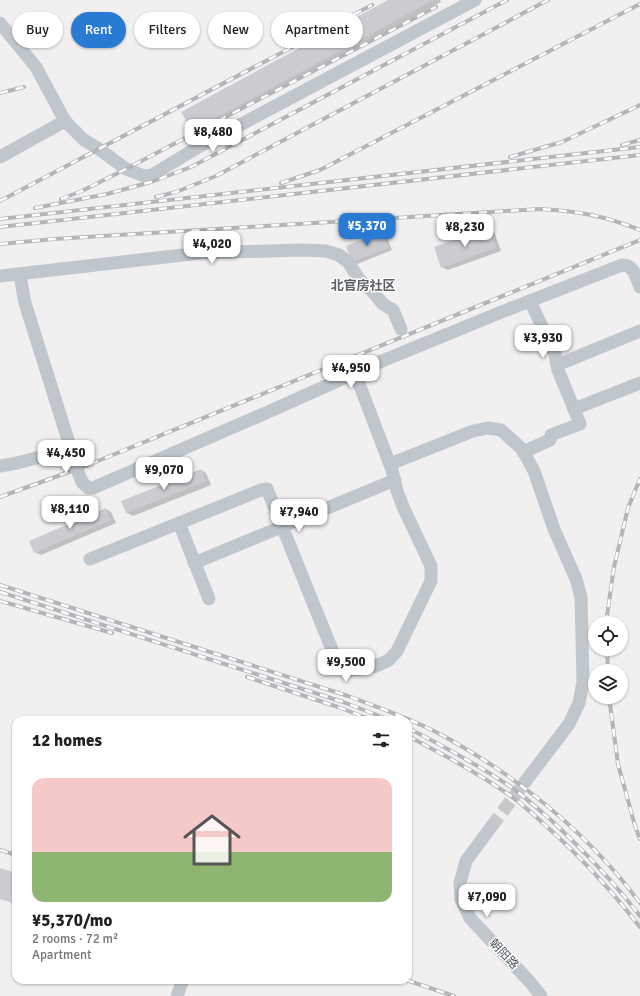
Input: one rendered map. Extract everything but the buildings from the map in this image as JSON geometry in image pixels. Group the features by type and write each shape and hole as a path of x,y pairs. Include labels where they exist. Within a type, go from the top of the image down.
{"street":[{"path":"0,23 36,67 65,121 84,140 126,169 144,176 152,175 207,142 475,0"},
{"path":"0,157 65,121"},
{"path":"0,276 200,253 294,250 326,251 339,255 348,262 359,279 383,304 393,310 401,329"},
{"path":"20,274 25,304 72,453 82,482 88,488 93,488 355,373 470,325 622,266 627,265 632,268 640,287"},
{"path":"523,452 550,440 551,435 580,424 558,370 555,354 530,301"},
{"path":"557,365 640,331"},
{"path":"90,559 261,490 267,489 339,666 345,670 359,669 376,666 390,660 397,651 431,582 431,566 404,509 397,491 390,464 355,373"},
{"path":"574,409 640,383"},
{"path":"390,464 473,431 488,428 500,430 523,452 534,471 554,529 576,579 581,597 583,682 579,703 569,724 525,782"},
{"path":"0,466 72,453"},
{"path":"194,563 395,480"},
{"path":"179,523 209,599"},
{"name":"朝阳路","path":"492,828 466,861 460,882 461,899 470,918 530,982 541,996"},
{"path":"177,996 182,984"}],"tunnel":[{"path":"491,827 525,782"}],"railway":[{"path":"35,208 107,194 151,182 191,167 507,0"},
{"path":"156,197 176,192 216,176 548,0"},
{"path":"281,183 320,170 640,4"},
{"path":"0,201 372,5"},
{"path":"61,199 82,191 126,169 436,7"},
{"path":"0,93 24,87"},
{"path":"510,157 562,142 640,105"},
{"path":"622,145 640,140"},
{"path":"0,219 640,147"},
{"path":"0,227 640,155"},
{"path":"0,244 54,239 540,209 591,215 615,221 640,230"},
{"path":"0,497 88,465 640,240"},
{"path":"607,616 614,567 628,508 640,479"},
{"path":"0,585 348,696 401,716"},
{"path":"0,592 343,702 380,716"},
{"path":"0,601 112,633"},
{"path":"607,656 608,664"},
{"path":"247,677 362,716"},
{"path":"610,704 618,764 640,839"},
{"path":"412,721 456,743 508,776 532,794 579,834 601,856 640,903"},
{"path":"412,730 473,763 521,795 551,820 586,854 619,890 640,916"},
{"path":"412,738 484,778 522,805 583,861 640,927"},
{"path":"0,850 12,854"},
{"path":"412,982 454,996"}],"district":[{"name":"北官房社区","path":"363,285"}]}
